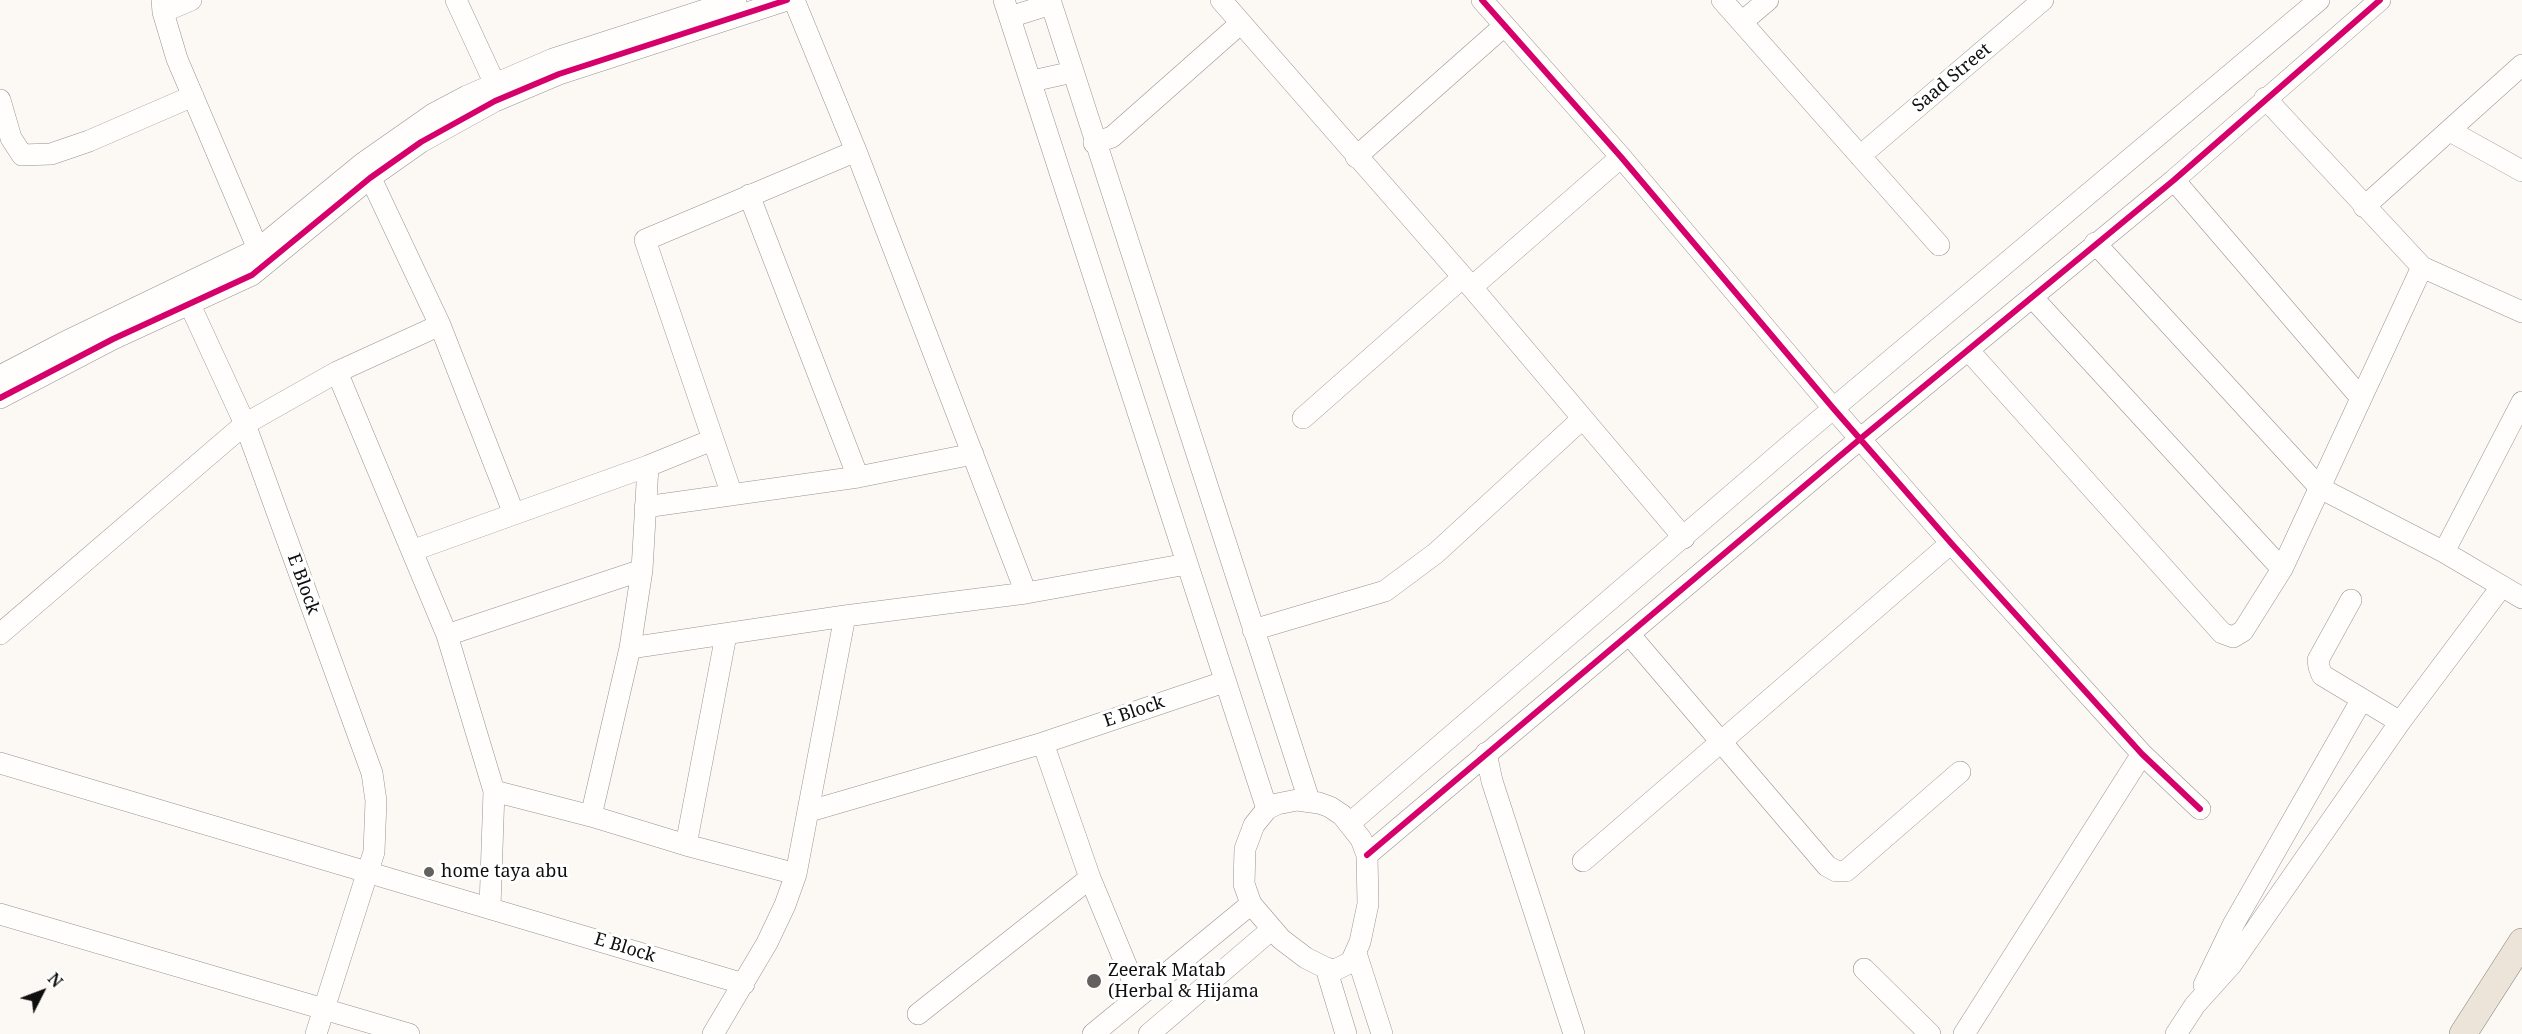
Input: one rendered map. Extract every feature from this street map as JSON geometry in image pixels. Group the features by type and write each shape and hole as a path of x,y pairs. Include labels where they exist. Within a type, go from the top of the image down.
{"main road":[{"path":"2463,1034 2522,942"}],"street":[{"path":"191,0 162,6 177,59 263,256"},
{"path":"456,0 498,91"},
{"path":"498,91 553,59 736,0"},
{"path":"0,398 113,339 252,275 263,256 433,114 498,91 559,74 787,0"},
{"path":"794,0 856,151 1026,593"},
{"path":"1221,0 1467,282 1684,538"},
{"path":"1482,0 1621,157 1833,408 1951,543 2142,754 2200,809"},
{"path":"1722,0 1939,244"},
{"path":"1742,22 1768,0"},
{"name":"Saad Street","path":"1860,156 2043,0"},
{"path":"1350,823 1833,408 2319,0"},
{"path":"1367,855 1860,439 2174,180 2265,98 2380,0"},
{"path":"1267,809 1007,8 1050,2 1308,800"},
{"path":"1094,143 1112,137 1241,23"},
{"path":"1356,157 1504,26"},
{"path":"2364,207 2522,65"},
{"path":"1032,81 1073,72"},
{"path":"0,100 11,138 22,155 51,154 89,141 193,96"},
{"path":"2265,98 2422,267 2522,312"},
{"path":"2450,131 2522,171"},
{"path":"732,495 645,240 856,151"},
{"path":"1303,418 1621,157"},
{"path":"367,171 440,325 514,514"},
{"path":"2174,180 2361,398"},
{"path":"749,195 858,477"},
{"path":"2095,243 2320,488 2444,552 2522,598"},
{"path":"0,376 63,343 233,263 263,256"},
{"path":"1969,351 2222,633 2233,638 2243,631 2282,569 2422,267"},
{"path":"2032,297 2282,569"},
{"name":"E Block","path":"190,305 245,424 372,773 376,801 374,852 316,1034"},
{"path":"0,634 245,424 337,372 440,325"},
{"path":"337,372 414,550 447,635 494,791 490,907"},
{"path":"2444,552 2517,425 2522,402"},
{"path":"1253,630 1385,591 1436,553 1582,419"},
{"path":"414,550 648,466 712,440"},
{"path":"645,507 858,477 973,454"},
{"path":"591,816 630,648 642,570 648,466"},
{"path":"1583,861 1951,543"},
{"path":"630,648 845,616 1026,593 1187,564"},
{"path":"447,635 642,570"},
{"path":"2194,1005 2231,965 2400,722 2502,586"},
{"path":"2351,600 2318,660 2322,675 2400,722"},
{"path":"713,1034 744,984 776,924 796,874 810,811 845,616"},
{"path":"1629,634 1827,866 1836,871 1846,871 1960,772"},
{"path":"686,845 726,635"},
{"name":"E Block","path":"810,811 1043,743 1224,682"},
{"path":"2176,1034 2194,1005 2233,925 2362,699"},
{"path":"1043,743 1090,878 1139,996"},
{"path":"1486,753 1492,781 1574,1034"},
{"path":"1964,1034 2142,754"},
{"path":"0,763 368,871"},
{"path":"494,791 796,874"},
{"path":"1308,800 1330,807 1350,823 1361,839 1367,855 1368,904 1356,953 1351,962 1335,970 1326,968 1293,949 1271,930 1251,904 1244,884 1245,849 1254,825 1267,809 1286,802 1308,800"},
{"name":"E Block","path":"368,871 744,984"},
{"path":"918,1014 1090,878"},
{"path":"1092,1034 1251,904"},
{"path":"0,914 409,1034"},
{"path":"1149,1034 1271,930"},
{"path":"1356,953 1382,1034"},
{"path":"1326,968 1346,1034"},
{"path":"1864,969 1930,1034"}],"cycle path":[{"path":"0,398 113,339 252,275 370,178 421,142 495,101 559,74 787,0"},
{"path":"1482,0 1621,157 1833,408 1951,543 2142,754 2200,809"},
{"path":"1367,855 1860,439 2174,180 2380,0"}],"place":[{"name":"home taya abu","path":"429,872"},
{"name":"Zeerak Matab (Herbal & Hijama","path":"1094,981"}]}
